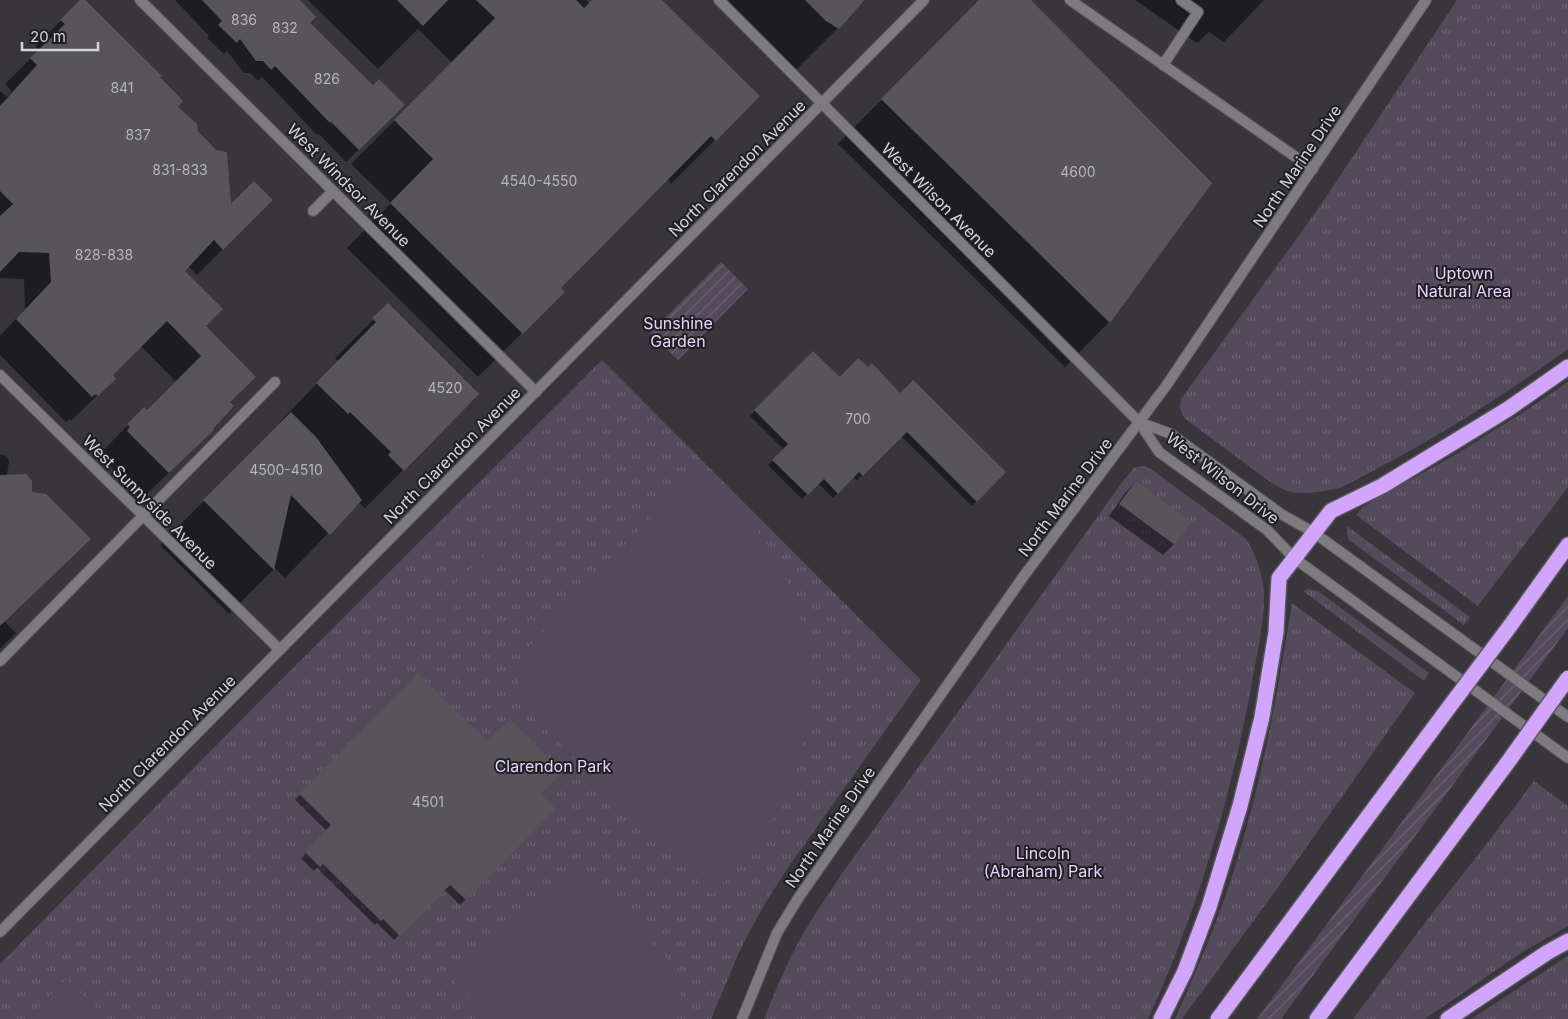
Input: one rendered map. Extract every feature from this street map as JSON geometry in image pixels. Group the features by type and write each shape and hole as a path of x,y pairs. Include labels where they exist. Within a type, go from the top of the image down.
{"highway":[{"path":"1161,1019 1185,971 1209,907 1240,806 1262,717 1276,632 1279,578 1331,511 1382,486 1508,410 1568,367"},
{"path":"1218,1019 1568,546"},
{"path":"1317,1019 1568,678"},
{"path":"1448,1019 1548,952 1568,941"}],"street":[{"name":"West Windsor Avenue","path":"140,0 536,392"},
{"name":"West Wilson Avenue","path":"719,0 1139,422"},
{"name":"North Clarendon Avenue","path":"0,932 924,0"},
{"path":"1070,0 1313,169"},
{"path":"1163,65 1198,12 1180,0"},
{"name":"North Marine Drive","path":"742,1019 777,933 799,897 1023,577 1166,386 1426,0"},
{"path":"313,211 333,191"},
{"name":"West Sunnyside Avenue","path":"0,375 280,650"},
{"path":"1,658 275,382"},
{"name":"West Wilson Drive","path":"1139,422 1172,434 1281,514 1313,532 1568,717"},
{"name":"West Wilson Drive","path":"1139,422 1158,452 1267,530 1294,558 1568,758"}],"green space":[{"name":"Uptown Natural Area","path":"1457,0 1568,0 1568,349 1541,369 1457,423 1399,457 1340,488 1307,493 1287,491 1273,484 1184,418 1180,408 1181,399 1320,206"},
{"name":"Sunshine Garden","path":"721,262 748,289 678,360 650,333"},
{"name":"Clarendon Park","path":"602,360 921,680 787,869 764,905 741,948 711,1019 0,1019 0,964"},
{"path":"1568,382 1568,487 1478,606 1356,515 1375,499 1450,458"},
{"path":"700,465 737,505 772,552 784,575 802,623 810,674 810,699 805,739 784,798 758,840 713,895 527,711 532,705 518,691 520,669 529,659 523,653"},
{"name":"Lincoln (Abraham) Park","path":"1141,466 1151,469 1246,539 1259,566 1264,596 1262,629 1247,707 1224,807 1210,857 1190,916 1148,1019 764,1019 796,947 841,875 1123,481 1134,468"},
{"path":"1347,526 1470,617 1464,625 1349,540"},
{"path":"490,550 500,560 441,620 431,608"},
{"path":"1308,589 1318,591 1429,673 1424,681 1303,591"},
{"path":"1568,596 1568,628 1281,1019 1257,1019"},
{"path":"1292,603 1415,693 1279,886 1182,1019 1175,1019 1201,960 1231,880 1255,797 1269,733"},
{"path":"1534,781 1568,806 1568,926 1521,953 1425,1019 1353,1019 1430,916"},
{"path":"573,863 678,970 683,1010 677,1019 492,1019 454,981"},
{"path":"1568,956 1568,1019 1471,1019"},
{"path":"66,979 108,1019 28,1019"}],"building":[{"path":"80,0 85,0 162,76 160,77 183,101 178,107 197,124 198,131 216,150 227,152 231,204 254,181 273,200 223,250 214,240 185,271 223,309 206,326 256,377 230,402 234,406 214,430 169,473 127,431 130,427 127,424 144,407 147,410 201,356 167,321 113,375 116,379 98,396 96,394 92,397 16,319 51,282 49,253 19,252 0,272 0,216 13,204 0,191 0,106 37,65 30,58 65,24 60,20"},
{"path":"202,0 300,0 316,17 310,23 373,85 379,79 405,105 359,150 275,66 271,70 263,61 256,61 240,39 237,43 218,25 222,21"},
{"path":"397,0 448,0 423,26"},
{"path":"476,0 576,0 584,8 592,0 662,0 760,96 716,141 711,136 561,288 565,292 523,334 390,203 433,159 394,120 495,18"},
{"path":"805,0 865,0 839,29 826,21"},
{"path":"979,0 1031,0 1212,183 1110,323 881,99"},
{"path":"388,303 479,394 404,471 388,455 391,452 350,412 348,414 316,383 376,322 372,318"},
{"path":"813,351 840,377 858,358 868,367 872,363 900,393 913,380 1006,472 977,502 907,432 863,476 859,472 838,494 824,479 808,495 772,460 788,444 754,410"},
{"path":"291,412 316,437 362,500 330,535 291,495 274,570 203,500"},
{"path":"26,474 32,481 32,492 46,494 91,539 0,626 0,475"},
{"path":"1136,481 1192,522 1175,545 1119,504"},
{"path":"418,674 487,741 510,719 563,772 541,794 556,809 466,900 450,885 400,936 383,919 381,921 323,864 320,867 305,852 331,825 299,794"}]}
